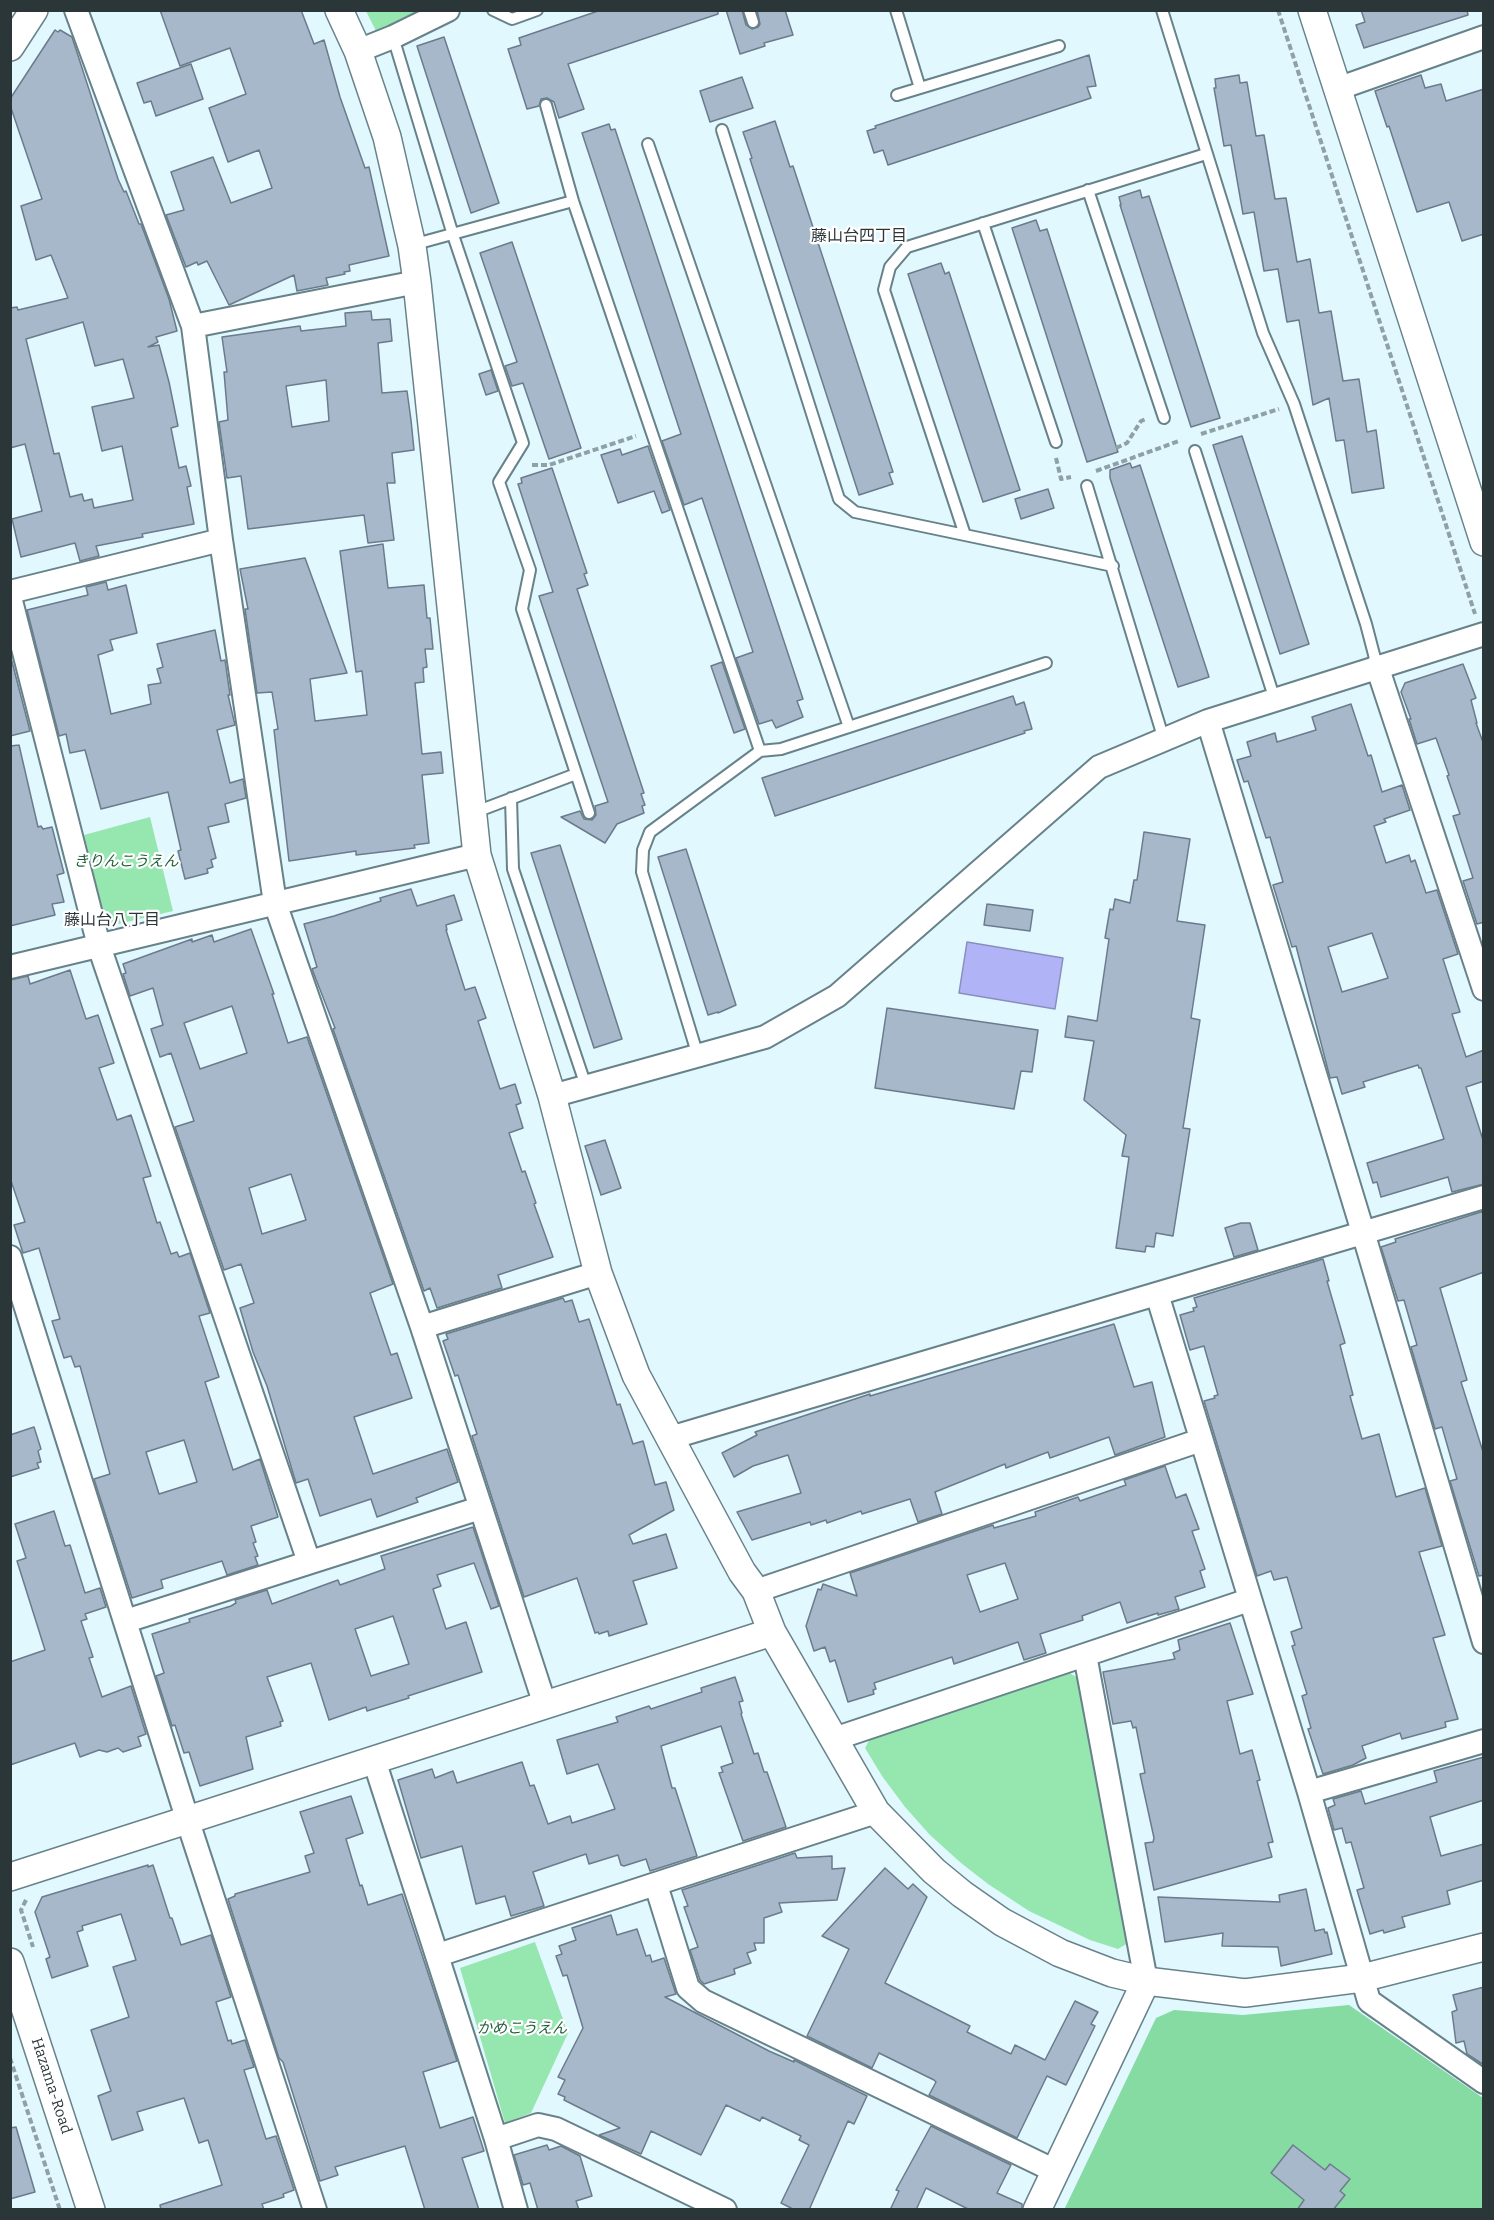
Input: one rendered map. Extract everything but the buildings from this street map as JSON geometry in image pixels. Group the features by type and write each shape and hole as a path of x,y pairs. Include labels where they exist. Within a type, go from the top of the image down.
{"street":[{"path":"10,47 34,10"},
{"path":"76,10 193,326 221,540 275,903 422,1327 545,1705"},
{"path":"339,10 358,51 387,137 412,246 477,855 552,1096 598,1273 636,1375 742,1572 756,1591 772,1632 876,1812 934,1871 1002,1922 1060,1953 1112,1973 1146,1981 1245,1993 1362,1978 1484,1947"},
{"path":"358,51 448,10"},
{"path":"1312,10 1484,542"},
{"path":"1337,89 1484,37"},
{"path":"193,326 417,282"},
{"path":"10,592 221,540"},
{"path":"10,597 99,946 309,1562"},
{"path":"552,1096 765,1037 837,996 1099,767 1208,721 1483,634"},
{"path":"1377,666 1484,988"},
{"path":"1208,721 1484,1642"},
{"path":"10,967 477,855"},
{"path":"670,1438 1484,1197"},
{"path":"10,1257 188,1820 315,2210"},
{"path":"422,1327 598,1273"},
{"path":"1157,1294 1249,1600 1310,1792 1369,2001 1484,2082"},
{"path":"756,1591 1201,1440"},
{"path":"126,1621 480,1508"},
{"path":"834,1739 1249,1600"},
{"path":"21,1884 188,1820 772,1632"},
{"path":"1037,2210 1146,1981 1085,1655"},
{"path":"1310,1792 1484,1741"},
{"path":"374,1760 438,1955 516,2210"},
{"path":"438,1955 876,1812"},
{"path":"656,1885 688,1988 703,2001 1055,2171"},
{"name":"Hazama-Road","path":"23,1958 91,2210"},
{"path":"496,2139 538,2125 556,2129 725,2210"}],"lane":[{"path":"493,10 512,19 537,10"},
{"path":"749,10 753,22"},
{"path":"896,10 920,88"},
{"path":"1162,10 1263,333 1294,404 1366,624 1377,666"},
{"path":"393,37 453,235 523,443 499,482 530,570 522,609 589,813"},
{"path":"897,95 1059,46"},
{"path":"546,105 573,201 759,751"},
{"path":"722,130 839,499 855,512 1113,566"},
{"path":"648,144 849,727"},
{"path":"965,535 884,290 890,267 907,247 1206,154"},
{"path":"1088,190 1163,416"},
{"path":"412,246 573,201"},
{"path":"983,224 1056,442"},
{"path":"1195,451 1275,700"},
{"path":"1087,486 1164,740"},
{"path":"698,1056 642,872 643,850 650,832 759,751 781,748 1046,663"},
{"path":"473,813 576,774"},
{"path":"511,798 513,869 586,1086"}],"path":[{"path":"1278,10 1483,634"},
{"path":"1194,436 1294,404"},
{"path":"1116,448 1127,443 1141,421 1163,416"},
{"path":"510,465 549,465 651,431"},
{"path":"1087,474 1186,439"},
{"path":"1056,442 1054,453 1061,479 1078,476"},
{"path":"21,1884 23,1958"},
{"path":"10,2058 60,2210"}],"green space":[{"path":"366,11 419,11 376,31"},
{"name":"きりんこうえん","path":"150,817 173,911 114,925 105,920 84,835"},
{"path":"1068,1672 1078,1678 1128,1943 1118,1949 1090,1940 1029,1911 961,1863 930,1835 905,1807 865,1748 871,1737"},
{"name":"かめこうえん","path":"535,1942 568,2033 531,2113 505,2123 460,1968"},
{"path":"1349,2005 1483,2098 1483,2209 1064,2210 1156,2018 1174,2010 1243,2015"}],"water":[{"path":"967,942 1063,958 1055,1009 959,993"}],"district":[{"name":"藤山台四丁目","path":"859,237"},
{"name":"藤山台八丁目","path":"112,921"}]}
